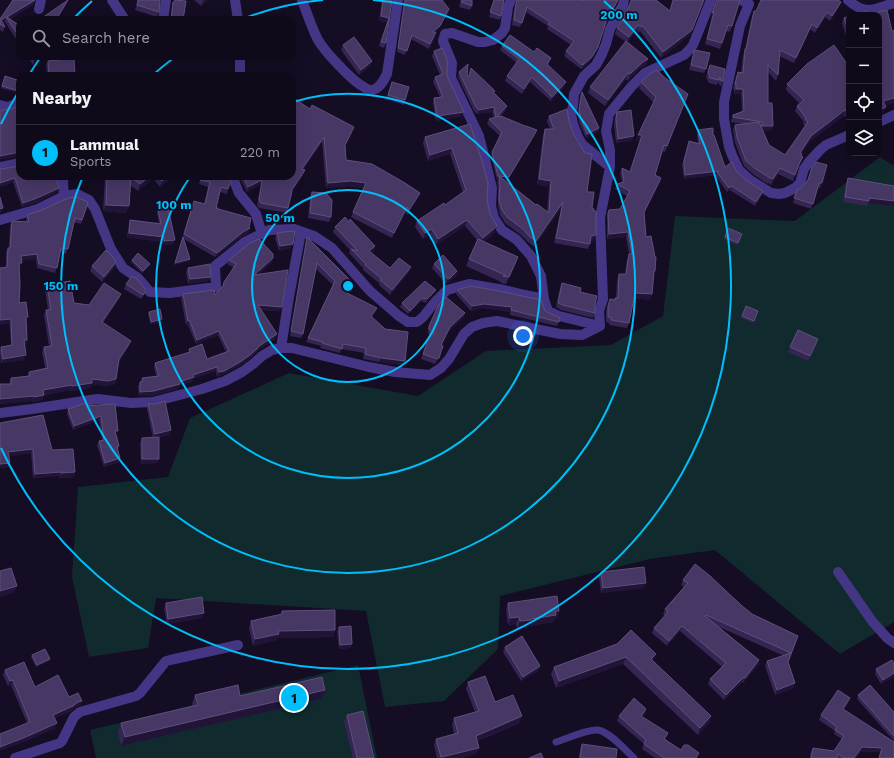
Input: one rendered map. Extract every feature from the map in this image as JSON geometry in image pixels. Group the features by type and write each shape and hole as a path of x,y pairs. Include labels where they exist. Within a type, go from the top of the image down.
{"street":[{"path":"112,0 122,16"},
{"path":"164,16 166,0"},
{"path":"236,0 238,16"},
{"path":"302,0 314,32 322,46 356,82 371,90 378,88 387,74 398,0"},
{"path":"511,0 508,7 505,28 502,33 492,40 478,42 452,33 445,34 442,41 452,63 450,78 479,136 492,188 491,206 494,218 502,230 517,240 531,256 541,276 544,299 548,311 559,316 600,326"},
{"path":"610,166 582,144 573,124 571,114 574,94 584,76 596,65 602,54 610,29 623,5 624,0"},
{"path":"600,326 599,311 603,299 600,218 610,166 610,150 606,130 609,114 631,87 645,74 684,55 689,50 696,38 711,0"},
{"path":"848,0 861,9 868,10 894,3"},
{"path":"747,1 740,26 724,102 724,119 729,147 739,170 750,180 771,193 784,193 795,188 800,183 804,169 820,150 826,145 846,136"},
{"path":"240,60 240,72"},
{"path":"0,105 8,107 16,104"},
{"path":"882,121 894,115"},
{"path":"0,167 16,164"},
{"path":"63,180 64,196"},
{"path":"234,180 239,194 256,214 262,234"},
{"path":"0,220 38,209 64,196 77,194 89,200 95,209 111,249 123,268 138,278 150,292 170,293 216,287 215,266 245,242 269,230 294,230 314,236 332,248 370,291 398,316 408,322 417,322 447,290 469,284 544,299"},
{"path":"281,348 301,232"},
{"path":"0,413 98,399 131,403 153,402 225,381 242,372 272,350 281,348 292,348 395,372 430,375 441,368 449,359 464,334 472,327 483,323 497,320 560,334 582,335 600,326"},
{"path":"838,572 872,621 887,638 894,643"},
{"path":"15,758 60,743 77,713 136,696 166,661 238,645"}],"lane":[{"path":"556,742 588,731 598,730 608,734 634,758"}],"green space":[{"path":"880,157 894,166 894,622 840,654 715,550 650,559 500,596 498,649 444,701 385,707 366,611 156,598 148,648 89,657 72,577 78,487 168,477 190,418 289,373 418,396 486,351 611,345 663,316 675,216 795,221"},
{"path":"358,665 377,758 96,758 90,730"}],"building":[{"path":"13,0 35,0 7,17 16,23 16,32 6,17 1,20 5,27 0,24 0,19"},
{"path":"68,0 58,16 45,16"},
{"path":"138,0 160,0 159,12 137,5"},
{"path":"175,0 186,1 184,16 171,16"},
{"path":"383,0 392,0 386,43 381,42 389,18 381,16"},
{"path":"405,0 442,0 449,9 440,26 432,32 436,32 430,44 412,35 407,51 398,48"},
{"path":"462,0 472,0 472,6 461,2"},
{"path":"494,0 504,0 501,16 490,12"},
{"path":"517,0 618,0 606,22 598,47 592,57 582,65 566,51 574,41 548,24 550,22 527,7 522,23 514,20"},
{"path":"631,0 656,0 670,11 673,0 704,0 692,30 663,52 642,25 641,27 638,25 629,37 617,28"},
{"path":"717,0 740,0 732,26 728,25 722,43 707,39 714,12 712,13"},
{"path":"761,0 838,0 841,2 832,16 827,12 817,28 812,24 796,58 780,50 778,75 768,65 768,103 772,103 773,126 762,126 762,122 733,117 733,115 744,111 743,89 736,89 735,84 738,72 743,73 745,49 754,11 756,11"},
{"path":"887,10 892,31 894,30 894,98 883,101 886,107 882,109 882,12 878,12"},
{"path":"510,35 534,52 537,48 551,58 547,64 566,82 552,97 532,77 524,89 507,76 519,59 502,46"},
{"path":"354,37 372,61 361,70 343,45"},
{"path":"626,41 648,59 630,74 628,73 608,100 590,87"},
{"path":"834,45 846,63 846,111 845,110 811,136 800,153 803,157 795,175 780,168 773,179 746,161 737,137 735,125 759,122 769,145 785,155 808,122 797,106 804,100 787,84 807,64"},
{"path":"442,48 447,59 447,76 464,112 437,116 434,98 443,97 435,77 443,74 434,51"},
{"path":"695,50 710,53 706,69 691,65"},
{"path":"74,60 75,72 49,72 48,61"},
{"path":"468,64 467,76 469,76 471,68 495,91 493,92 507,106 497,117 501,116 537,130 509,177 498,176 492,152 502,132 489,119 496,117 494,107 479,110 476,107 459,72"},
{"path":"710,65 725,69 723,81 721,81 720,77 719,80 710,78 708,72"},
{"path":"657,70 665,78 688,94 667,146 664,145 655,175 661,178 644,212 646,237 651,236 656,257 652,294 635,293 629,323 611,320 611,317 608,317 608,306 610,299 615,300 615,298 618,298 619,274 626,274 629,254 632,254 628,232 609,234 608,213 609,210 620,209 630,191 617,184 624,182 622,168 630,172 642,135 638,135 656,97 641,82"},
{"path":"5,76 16,80 16,90 2,86"},
{"path":"392,82 409,87 405,100 388,95"},
{"path":"582,92 599,128 587,134 579,110"},
{"path":"296,100 310,109 312,105 354,127 345,145 346,160 372,164 420,193 409,210 407,207 394,233 353,212 366,183 350,181 328,183 324,137 302,169 305,170 291,191 288,208 261,203 259,200 262,180 296,180"},
{"path":"16,107 16,153 0,156 0,111"},
{"path":"567,109 574,135 585,153 592,154 587,192 594,192 592,208 594,209 593,211 596,211 596,235 591,236 590,244 556,238 563,202 536,241 507,217 502,210 499,200 499,176 536,205 537,204 549,213 551,181 539,179 545,129 554,129 549,116"},
{"path":"631,110 634,136 618,139 616,119 617,112"},
{"path":"470,124 488,183 487,200 490,214 497,226 483,238 467,220 438,239 432,229 425,233 417,221 444,203 445,205 466,190 452,148 430,155 425,137"},
{"path":"713,128 713,135 725,167 732,162 736,171 747,181 763,191 756,202 732,186 729,188 717,172 719,171 685,175 684,161 689,141 700,144 698,130"},
{"path":"816,162 827,165 822,183 819,183 813,204 794,198 797,190 801,188 808,180 812,167"},
{"path":"16,167 16,180 57,180 59,188 23,203 15,178 0,183 0,169"},
{"path":"848,178 894,186 894,201 869,198 869,201 845,197"},
{"path":"107,180 131,180 129,206 106,205"},
{"path":"135,180 145,180 140,184"},
{"path":"200,180 231,181 228,189 221,187 216,208 251,218 250,228 217,253 184,234 194,201 205,204 210,182"},
{"path":"245,180 262,180 248,187"},
{"path":"312,192 326,193 332,200 331,217 310,213"},
{"path":"0,197 3,208 0,209"},
{"path":"76,197 88,203 82,220 75,218 68,249 61,248 57,268 39,264 37,254 21,256 22,263 19,263 19,303 26,302 28,317 26,317 27,340 24,340 26,355 3,359 1,347 12,345 11,319 0,320 0,268 7,267 12,221 29,222 27,215 68,198"},
{"path":"168,207 175,240 164,241 164,237 129,233 130,220 161,224 158,209"},
{"path":"345,217 349,222 350,219 375,246 369,251 390,268 399,258 411,267 392,290 380,280 382,279 365,265 366,264 351,249 358,251 335,227"},
{"path":"728,228 742,234 738,243 725,237"},
{"path":"295,231 293,244 280,246 277,233"},
{"path":"183,237 190,259 175,263"},
{"path":"307,237 352,282 343,291 377,308 371,316 385,329 408,332 405,361 365,354 366,348 343,344 342,349 308,338 335,281 317,263 303,334 291,331"},
{"path":"259,239 273,254 273,258 254,275 288,270 282,307 258,305 277,334 240,362 224,371 219,372 217,367 193,375 194,377 179,382 180,384 154,391 140,392 140,382 143,381 142,378 159,376 155,363 190,352 189,349 202,344 207,359 229,351 219,331 197,340 190,321 188,321 183,294 214,290 215,295 223,286 236,264 229,260 250,243"},
{"path":"478,239 518,257 509,277 503,276 505,275 469,259"},
{"path":"106,250 116,262 104,277 92,266"},
{"path":"138,253 150,264 143,271 132,260"},
{"path":"443,255 457,271 448,279 434,264"},
{"path":"210,264 211,277 190,279 188,268"},
{"path":"132,276 136,278 146,290 143,295 126,284"},
{"path":"70,281 74,303 89,305 104,283 121,294 102,322 131,341 119,359 116,379 108,381 92,379 92,383 43,390 44,395 0,399 0,384 11,384 11,378 30,376 29,372 48,368 44,347 52,346 46,310 51,310 47,285"},
{"path":"425,281 436,290 427,299 422,298 410,311 402,303"},
{"path":"562,283 581,288 580,292 597,296 595,313 558,303"},
{"path":"471,286 541,300 545,311 560,318 559,322 511,310 512,307 484,304 472,306 457,290"},
{"path":"446,297 465,313 450,327 441,345 443,346 439,358 437,359 423,354 430,334 435,334 429,329 429,326 438,306"},
{"path":"746,306 758,311 754,321 742,316"},
{"path":"160,309 162,319 151,322 149,312"},
{"path":"798,330 818,339 810,356 790,347"},
{"path":"165,401 171,430 155,434 148,404 156,404"},
{"path":"86,403 86,406 115,404 118,431 115,431 119,446 117,447 120,458 105,463 99,441 104,440 101,416 74,426 68,409"},
{"path":"43,415 52,450 73,449 75,472 35,474 33,449 8,452 10,463 0,464 0,423"},
{"path":"159,437 159,459 142,459 142,438"},
{"path":"695,564 752,614 798,636 788,662 795,683 777,690 767,661 791,653 706,615 705,616 759,660 745,678 744,677 726,695 710,679 726,663 682,626 669,641 654,628 668,612 665,609 688,583 683,580"},
{"path":"644,567 646,583 603,588 601,572"},
{"path":"11,568 17,586 0,591 0,571"},
{"path":"557,596 559,611 555,611 556,615 520,621 519,617 510,618 508,603"},
{"path":"202,597 204,613 168,619 166,603"},
{"path":"335,610 335,630 278,631 279,634 255,639 251,621 282,614 282,611"},
{"path":"351,626 352,644 340,645 339,627"},
{"path":"631,630 656,654 651,659 711,716 700,728 626,657 559,681 554,667 617,644"},
{"path":"522,636 540,666 523,677 505,647"},
{"path":"45,649 50,659 37,665 32,655"},
{"path":"892,660 894,663 894,673 883,680 876,669"},
{"path":"24,662 35,687 58,675 69,697 78,693 82,701 53,715 57,723 0,747 0,734 30,722 13,680 10,681 5,670"},
{"path":"485,676 495,702 513,695 522,716 476,736 479,748 441,757 436,739 458,733 454,718 479,711 468,682"},
{"path":"322,677 325,690 125,737 121,723 198,705 195,695 238,685 240,696"},
{"path":"870,685 894,712 894,736 858,695"},
{"path":"838,690 850,698 843,709 894,742 894,758 879,758 882,748 862,747 854,758 843,758 838,754 837,758 811,758 813,748 834,751 844,736 835,730 837,727 821,715"},
{"path":"634,698 646,709 641,716 668,733 664,739 681,750 684,745 688,745 699,753 696,758 664,758 644,744 646,740 619,716"},
{"path":"363,711 374,758 357,758 347,715"},
{"path":"582,744 617,749 616,758 580,758"},
{"path":"541,753 543,758 529,758"}],"place":[{"name":"Lammual","path":"294,698"}]}
